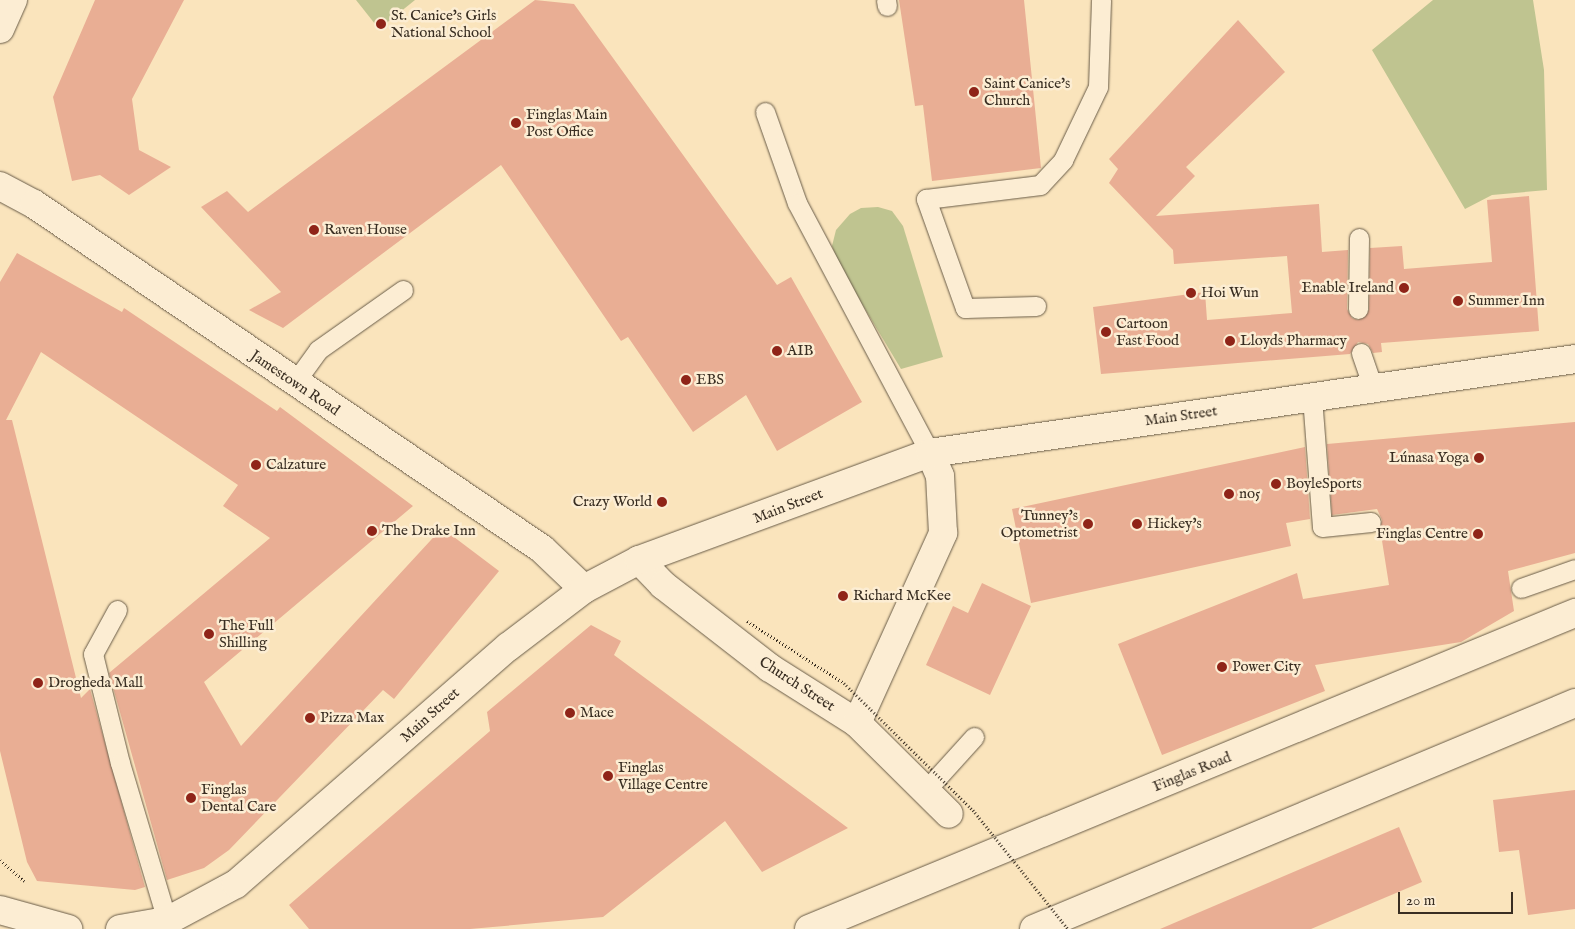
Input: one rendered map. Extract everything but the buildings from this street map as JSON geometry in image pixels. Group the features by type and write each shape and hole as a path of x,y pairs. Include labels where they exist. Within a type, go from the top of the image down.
{"street":[{"path":"0,29 13,0"},
{"name":"Jamestown Road","path":"0,186 34,204 542,549 584,589"},
{"name":"Main Street","path":"120,929 168,921 236,884 508,647 584,589 639,560 930,453 1575,359"},
{"path":"857,723 943,533 940,476 930,453"},
{"name":"Church Street","path":"639,560 663,585 770,668 857,723 949,814"},
{"name":"Finglas Road","path":"809,929 1575,613"},
{"path":"1048,928 1575,703"},
{"path":"0,910 68,929"}],"lane":[{"path":"1036,306 965,308 926,199 1040,184 1063,160 1098,87 1101,0"},
{"path":"765,112 798,203 930,453"},
{"path":"1358,308 1359,238"},
{"path":"294,382 318,350 403,290"},
{"path":"1361,353 1373,388"},
{"path":"1312,397 1322,527 1371,522"},
{"path":"1521,588 1575,569"},
{"path":"117,610 93,654 120,764 168,921"},
{"path":"925,791 974,737"}],"path":[{"path":"747,621 844,683 974,810 1048,928"}],"green space":[{"path":"356,0 415,0 379,29"},
{"path":"1433,0 1533,0 1544,70 1547,190 1492,195 1465,209 1372,50"},
{"path":"878,207 892,211 903,226 943,357 901,369 838,264 832,246 836,230 850,214 861,208"}],"place":[{"name":"St. Canice's Girls National School","path":"381,24"},
{"name":"Saint Canice's Church","path":"974,92"},
{"name":"Finglas Main Post Office","path":"516,123"},
{"name":"Raven House","path":"314,230"},
{"name":"Enable Ireland","path":"1404,288"},
{"name":"Hoi Wun","path":"1191,293"},
{"name":"Summer Inn","path":"1458,301"},
{"name":"Cartoon Fast Food","path":"1106,332"},
{"name":"Lloyds Pharmacy","path":"1230,341"},
{"name":"AIB","path":"777,351"},
{"name":"EBS","path":"686,380"},
{"name":"Lúnasa Yoga","path":"1479,458"},
{"name":"Calzature","path":"256,465"},
{"name":"BoyleSports","path":"1276,484"},
{"name":"no5","path":"1229,494"},
{"name":"Crazy World","path":"662,502"},
{"name":"Tunney's Optometrist","path":"1088,524"},
{"name":"Hickey's","path":"1137,524"},
{"name":"The Drake Inn","path":"372,531"},
{"name":"Finglas Centre","path":"1478,534"},
{"name":"Richard McKee","path":"843,596"},
{"name":"The Full Shilling","path":"209,634"},
{"name":"Power City","path":"1222,667"},
{"name":"Drogheda Mall","path":"38,683"},
{"name":"Mace","path":"570,713"},
{"name":"Pizza Max","path":"310,718"},
{"name":"Finglas Village Centre","path":"608,776"},
{"name":"Finglas Dental Care","path":"191,798"}]}
